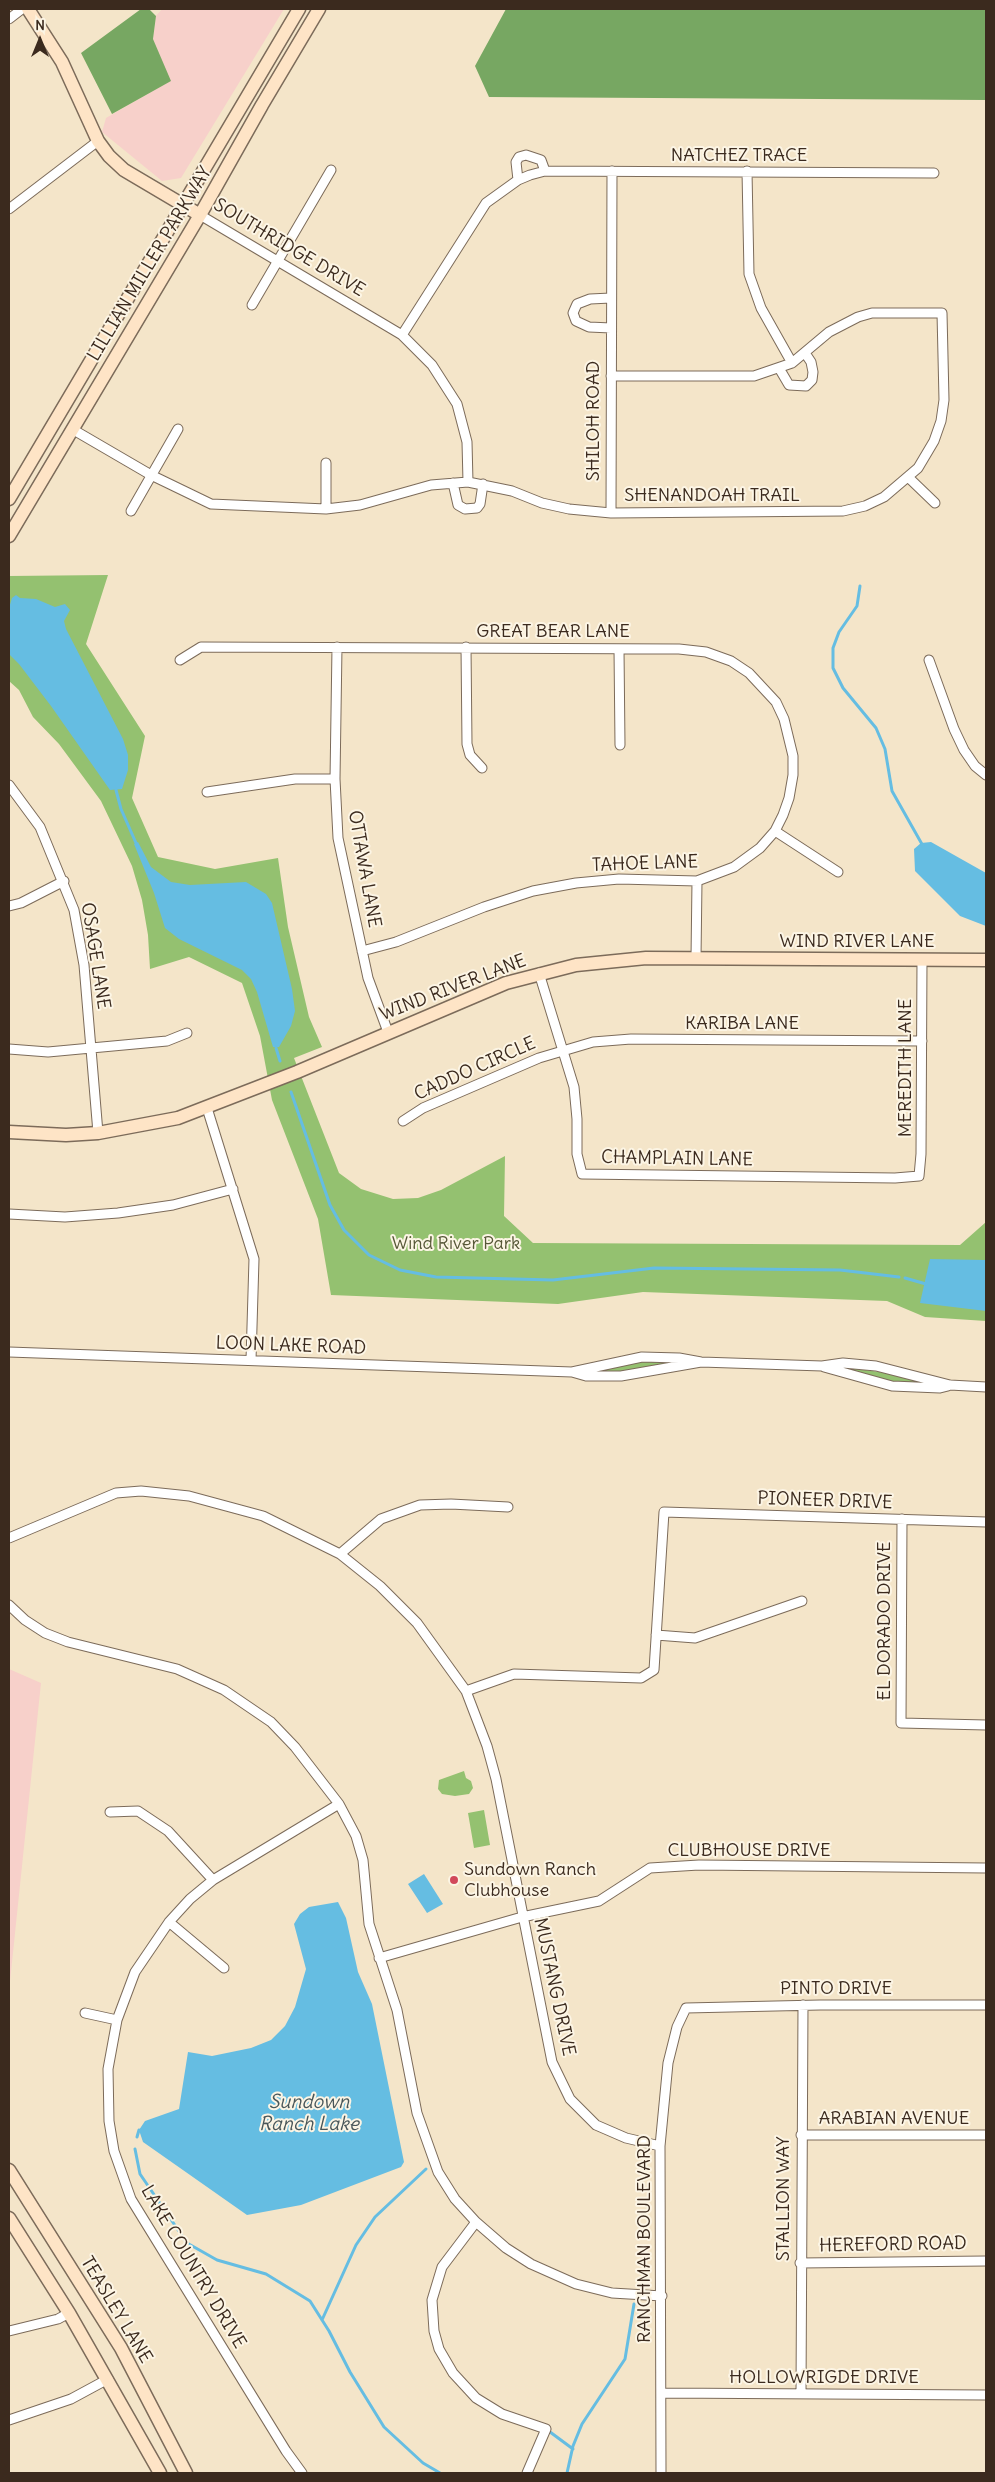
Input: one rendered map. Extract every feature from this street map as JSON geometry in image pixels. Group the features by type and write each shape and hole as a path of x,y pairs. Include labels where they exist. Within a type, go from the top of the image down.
{"main road":[{"name":"SOUTHRIDGE DRIVE","path":"28,9 62,62 98,141 124,170 158,192 200,215"},
{"name":"LILLIAN MILLER PARKWAY","path":"9,499 299,9"},
{"name":"LILLIAN MILLER PARKWAY","path":"9,536 200,215 315,10"},
{"name":"WIND RIVER LANE","path":"9,1132 66,1135 98,1133 154,1123 207,1108 471,996 539,973 576,965 610,960 646,958 986,960"},
{"name":"TEASLEY LANE","path":"9,2170 121,2348 186,2473"},
{"path":"9,2218 70,2313 160,2473"}],"street":[{"path":"9,19 22,9"},
{"path":"9,209 98,141"},
{"path":"518,180 516,162 519,157 526,155 540,160 545,172"},
{"path":"252,305 331,170"},
{"name":"NATCHEZ TRACE","path":"402,335 486,202 518,180 545,172 934,173"},
{"name":"SHILOH ROAD","path":"611,513 612,172"},
{"path":"747,172 748,274 761,308 792,363"},
{"name":"SOUTHRIDGE DRIVE","path":"200,215 402,335 432,365 457,404 467,442 468,482"},
{"path":"611,298 590,299 577,304 573,312 576,321 588,327 611,328"},
{"name":"SHENANDOAH TRAIL","path":"72,429 151,475 211,504 326,510 360,505 424,487 468,482 483,484 569,510 611,513 843,511 865,506 884,498 918,468 934,441 941,421 944,400 942,313 872,313 858,317 829,332 805,353"},
{"path":"611,376 754,376 792,363 805,353 811,362 812,380 806,386 789,385 779,368"},
{"path":"131,511 178,429"},
{"path":"326,463 326,510"},
{"path":"908,477 935,503"},
{"path":"453,483 458,505 465,509 477,508 480,504 483,484"},
{"name":"GREAT BEAR LANE","path":"180,660 201,647 679,649 706,652 731,661 766,689 776,702 784,719 794,756 793,775 789,798 783,815 774,830"},
{"name":"OTTAWA LANE","path":"337,647 336,780 338,838 374,1000 388,1032"},
{"path":"466,648 467,744 470,755 482,768"},
{"path":"619,649 620,745"},
{"path":"929,660 964,750 975,766 986,775"},
{"path":"207,792 285,780 336,780"},
{"name":"OSAGE LANE","path":"9,785 40,827 64,881 74,910 84,966 96,1088 98,1133"},
{"path":"774,830 838,872"},
{"name":"TAHOE LANE","path":"362,951 396,942 484,907 533,891 619,879 697,881 734,867 749,858 774,830"},
{"path":"9,906 21,903 64,881"},
{"path":"696,958 697,881"},
{"name":"MEREDITH LANE","path":"919,1176 922,960"},
{"name":"CHAMPLAIN LANE","path":"539,973 574,1087 577,1119 577,1154 582,1174 610,1176 919,1176"},
{"path":"9,1049 48,1052 167,1041 186,1033"},
{"name":"KARIBA LANE","path":"562,1050 593,1042 631,1039 922,1041"},
{"name":"CADDO CIRCLE","path":"403,1121 423,1108 562,1050"},
{"path":"207,1108 254,1259 251,1360"},
{"path":"9,1214 65,1216 118,1213 173,1204 233,1189"},
{"name":"LOON LAKE ROAD","path":"9,1352 572,1372 586,1376 621,1376 701,1362"},
{"name":"LOON LAKE ROAD","path":"572,1372 642,1357 679,1358 701,1362 822,1366 843,1363 876,1366 950,1385 986,1387"},
{"name":"LOON LAKE ROAD","path":"822,1366 892,1386 940,1388 950,1385"},
{"name":"MUSTANG DRIVE","path":"9,1538 116,1493 140,1491 189,1496 263,1516 340,1554 380,1586 418,1623 466,1691 496,1779 552,2062 570,2099 596,2125 626,2138 660,2146"},
{"path":"340,1554 381,1519 420,1505 451,1504 508,1507"},
{"name":"PIONEER DRIVE","path":"656,1635 664,1512 986,1522"},
{"name":"EL DORADO DRIVE","path":"902,1519 901,1723 986,1725"},
{"path":"466,1691 514,1674 641,1678 654,1670 656,1635 695,1638 802,1601"},
{"path":"9,1605 24,1620 45,1633 68,1642 177,1669 224,1690 271,1722 313,1768 339,1804 356,1836 363,1860 369,1924 379,1958 390,1983 397,2010 417,2114 438,2172 455,2199 476,2222 506,2248 531,2264 576,2284 612,2293 662,2296"},
{"name":"LAKE COUNTRY DRIVE","path":"302,2473 286,2451 131,2199 114,2150 109,2121 108,2069 117,2020 135,1972 169,1922 190,1899 212,1880 339,1804"},
{"path":"110,1812 138,1811 168,1831 212,1880"},
{"name":"CLUBHOUSE DRIVE","path":"379,1958 522,1917 599,1901 650,1868 699,1865 986,1868"},
{"path":"169,1922 224,1968"},
{"name":"PINTO DRIVE","path":"686,2008 803,2005 986,2005"},
{"name":"STALLION WAY","path":"800,2393 803,2005"},
{"name":"RANCHMAN BOULEVARD","path":"661,2473 662,2296 660,2146 668,2063 676,2027 686,2008"},
{"path":"85,2013 117,2020"},
{"name":"ARABIAN AVENUE","path":"801,2135 986,2135"},
{"path":"476,2222 442,2267 432,2300 434,2331 439,2349 453,2373 476,2398 502,2414 546,2429 527,2473"},
{"name":"HEREFORD ROAD","path":"800,2263 986,2261"},
{"path":"9,2331 58,2319 70,2313"},
{"path":"9,2420 71,2399 108,2379"},
{"name":"HOLLOWRIGDE DRIVE","path":"662,2393 986,2395"}],"shaded area":[{"path":"162,9 284,9 181,178 162,181 102,132 106,118 170,81 153,39 156,16"},
{"path":"9,1669 41,1683 9,1991"}],"green space":[{"path":"141,9 149,9 156,16 153,39 171,81 112,114 81,53"},
{"path":"506,9 986,9 986,100 489,97 475,66"},
{"name":"Wind River Park","path":"108,575 86,644 145,736 132,798 158,857 215,869 278,858 288,927 309,1017 322,1047 294,1058 339,1173 361,1189 393,1199 418,1198 441,1190 505,1156 504,1216 533,1243 960,1245 986,1222 986,1321 925,1317 887,1301 643,1292 558,1304 331,1295 318,1219 272,1100 260,1036 242,983 189,957 150,969 148,935 142,900 132,866 101,801 59,744 33,717 19,690 9,681 9,576"},
{"path":"668,1361 668,1363 619,1372 590,1373 633,1362"},
{"path":"845,1367 893,1374 924,1382 925,1384 891,1381 845,1369"},
{"path":"464,1771 466,1778 471,1781 473,1788 469,1794 455,1796 442,1794 438,1789 439,1780"},
{"path":"484,1810 490,1845 474,1848 468,1813"}],"water":[{"path":"16,595 20,598 36,599 55,607 65,604 70,610 64,621 66,629 123,739 128,755 128,770 122,789 110,790 51,706 9,654 9,608 12,598"},
{"path":"138,842 151,867 171,882 190,885 246,882 266,894 272,903 292,989 295,1011 291,1026 279,1047 273,1047 257,992 251,979 242,970 179,939 165,928 154,893 134,844"},
{"path":"931,842 986,873 986,926 960,916 915,871 914,849 921,843"},
{"path":"930,1259 986,1260 986,1311 920,1303"},
{"path":"424,1874 443,1904 427,1913 408,1884"},
{"name":"Sundown Ranch Lake","path":"338,1902 346,1918 358,1972 372,2004 404,2162 401,2167 301,2205 247,2215 143,2142 139,2130 145,2121 179,2109 188,2052 212,2056 251,2048 271,2040 285,2026 295,2007 306,1969 294,1924 300,1914 309,1907"}],"waterway":[{"path":"860,586 857,606 839,632 833,648 833,668 843,688 876,728 885,749 892,791 923,846"},
{"path":"116,790 121,809 136,843"},
{"path":"276,1048 280,1061"},
{"path":"291,1092 330,1205 344,1230 369,1255 400,1270 436,1277 553,1280 654,1268 840,1270 899,1277"},
{"path":"905,1278 926,1284"},
{"path":"137,2137 139,2130"},
{"path":"135,2149 140,2174 187,2243 217,2260 266,2274 310,2301 384,2427 423,2463 440,2473"},
{"path":"322,2320 356,2245 375,2217 426,2169"},
{"path":"567,2473 573,2446 582,2424 625,2359 634,2304"},
{"path":"546,2429 573,2449"}],"place":[{"name":"Sundown Ranch Clubhouse","path":"454,1880"}]}
